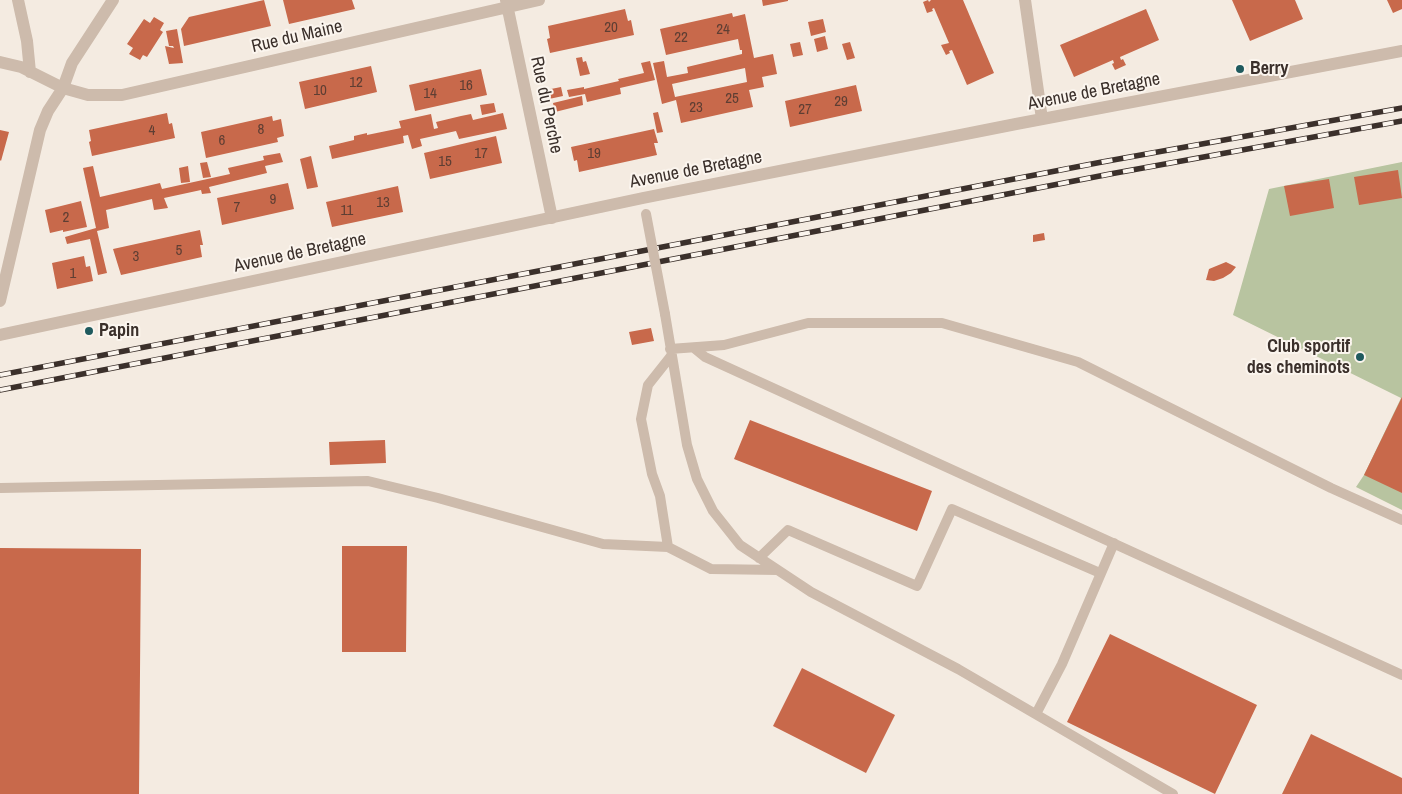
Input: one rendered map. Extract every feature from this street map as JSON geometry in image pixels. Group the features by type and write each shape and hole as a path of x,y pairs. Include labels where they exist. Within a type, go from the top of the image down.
{"street":[{"path":"18,0 27,42 30,72"},
{"path":"0,301 40,130 48,111 63,88 72,63 113,0"},
{"name":"Rue du Maine","path":"0,62 21,67 63,88 88,95 122,95 507,3 539,0"},
{"path":"1025,0 1042,119"},
{"name":"Rue du Perche","path":"507,3 552,218"},
{"name":"Avenue de Bretagne","path":"0,334 644,198 1042,119 1402,51"}],"lane":[{"path":"644,198 687,445 697,479 713,511 740,545 811,592 958,668 1173,794"},
{"path":"668,547 660,496 652,474 641,419 648,385 671,352 724,345 808,323 942,323 1078,362 1331,488 1402,520"},
{"path":"694,348 705,357 1402,675"},
{"path":"0,488 368,481 438,498 603,544 668,547 711,569 778,570"},
{"path":"759,558 788,530 917,586 952,509 1100,573"},
{"path":"1036,714 1062,664 1114,543"}],"green space":[{"name":"Club sportif des cheminots","path":"1402,162 1402,510 1356,487 1364,475 1401,398 1233,315 1269,189"}],"building":[{"path":"264,0 271,26 184,46 181,29 189,17"},
{"path":"283,0 352,0 355,9 289,24"},
{"path":"762,0 788,0 788,1 763,6"},
{"path":"928,0 929,2 931,0 963,0 994,73 967,85 952,50 946,55 941,45 949,43 934,8 932,9 933,11 927,13 923,2"},
{"path":"1232,0 1295,0 1303,19 1250,41"},
{"path":"1387,0 1402,0 1402,9 1393,13"},
{"path":"625,9 628,21 631,20 634,35 550,53 547,39 550,38 548,26"},
{"path":"1146,9 1159,40 1120,57 1126,65 1115,70 1112,64 1114,63 1113,60 1074,77 1060,45"},
{"path":"732,13 733,17 745,14 754,58 773,54 777,74 762,77 764,87 749,90 753,107 681,123 676,100 662,104 653,63 664,61 667,77 688,73 687,67 742,54 742,50 740,50 738,39 666,55 660,29","holes":["745,68 747,82 675,97 672,84"]},
{"path":"154,17 164,23 160,30 163,32 147,57 143,55 140,60 129,54 133,48 127,44 144,19 150,23"},
{"path":"823,19 826,32 811,36 808,22"},
{"path":"177,29 183,63 169,64 165,46 174,48 169,46 166,31"},
{"path":"825,36 828,49 817,52 814,39"},
{"path":"800,42 803,55 793,57 790,44"},
{"path":"850,42 855,58 847,60 842,44"},
{"path":"582,57 583,62 586,61 590,74 580,76 576,58"},
{"path":"650,61 655,80 620,88 621,94 587,102 585,94 569,97 567,90 584,87 584,89 644,73 641,63"},
{"path":"371,66 377,92 305,109 299,82"},
{"path":"481,69 487,95 415,111 409,85"},
{"path":"856,85 862,111 790,127 785,101"},
{"path":"561,87 563,96 549,99 546,90"},
{"path":"582,96 583,105 555,112 553,103"},
{"path":"494,103 496,112 482,115 480,105"},
{"path":"658,112 663,132 657,133 653,113"},
{"path":"167,113 169,124 172,123 175,138 92,156 89,130"},
{"path":"503,113 507,129 459,139 456,131 420,139 422,146 412,149 408,135 403,136 404,143 332,159 329,146 354,140 354,136 401,128 399,121 431,114 434,129 438,128 436,122 461,116 471,114 473,120"},
{"path":"272,116 273,121 281,119 284,136 277,138 278,142 206,158 201,132"},
{"path":"654,129 658,143 654,143 657,155 579,172 577,160 574,161 571,147"},
{"path":"0,130 9,132 1,161 0,160"},
{"path":"496,136 502,163 430,179 424,153"},
{"path":"280,153 283,162 265,166 267,173 209,187 211,193 202,194 201,190 164,198 168,208 154,210 152,199 106,210 109,228 97,231 107,273 98,275 90,239 67,244 65,237 96,228 83,168 93,166 100,197 160,183 162,189 230,174 228,168 264,160 263,156"},
{"path":"311,156 318,187 307,189 300,159"},
{"path":"207,162 211,177 203,178 200,163"},
{"path":"188,166 190,182 181,183 179,168"},
{"path":"1398,170 1402,198 1359,205 1354,177"},
{"path":"1329,179 1334,208 1290,216 1284,186"},
{"path":"288,183 294,209 222,225 217,198"},
{"path":"398,186 403,212 332,227 326,202"},
{"path":"81,201 87,227 50,233 45,210"},
{"path":"200,230 203,245 200,245 202,257 121,275 113,249"},
{"path":"1044,233 1045,240 1033,242 1033,235"},
{"path":"84,256 86,267 90,266 93,281 57,289 52,263"},
{"path":"1226,262 1236,267 1231,273 1214,281 1206,280 1209,269"},
{"path":"651,328 654,341 632,345 629,332"},
{"path":"1402,397 1402,493 1364,475"},
{"path":"750,420 932,491 917,531 734,459"},
{"path":"385,440 386,463 330,465 329,442"},
{"path":"342,546 407,546 406,652 342,652"},
{"path":"0,548 141,549 139,794 0,794"},
{"path":"1110,634 1257,705 1215,794 1067,722"},
{"path":"802,668 895,715 866,773 773,726"},
{"path":"1311,734 1402,778 1402,794 1282,794"}],"railway":[{"path":"0,375 1102,162 1402,108"},
{"path":"0,390 1110,174 1402,121"}],"place":[{"name":"Berry","path":"1240,69"},
{"name":"Papin","path":"89,331"},
{"name":"Club sportif des cheminots","path":"1360,357"}]}
